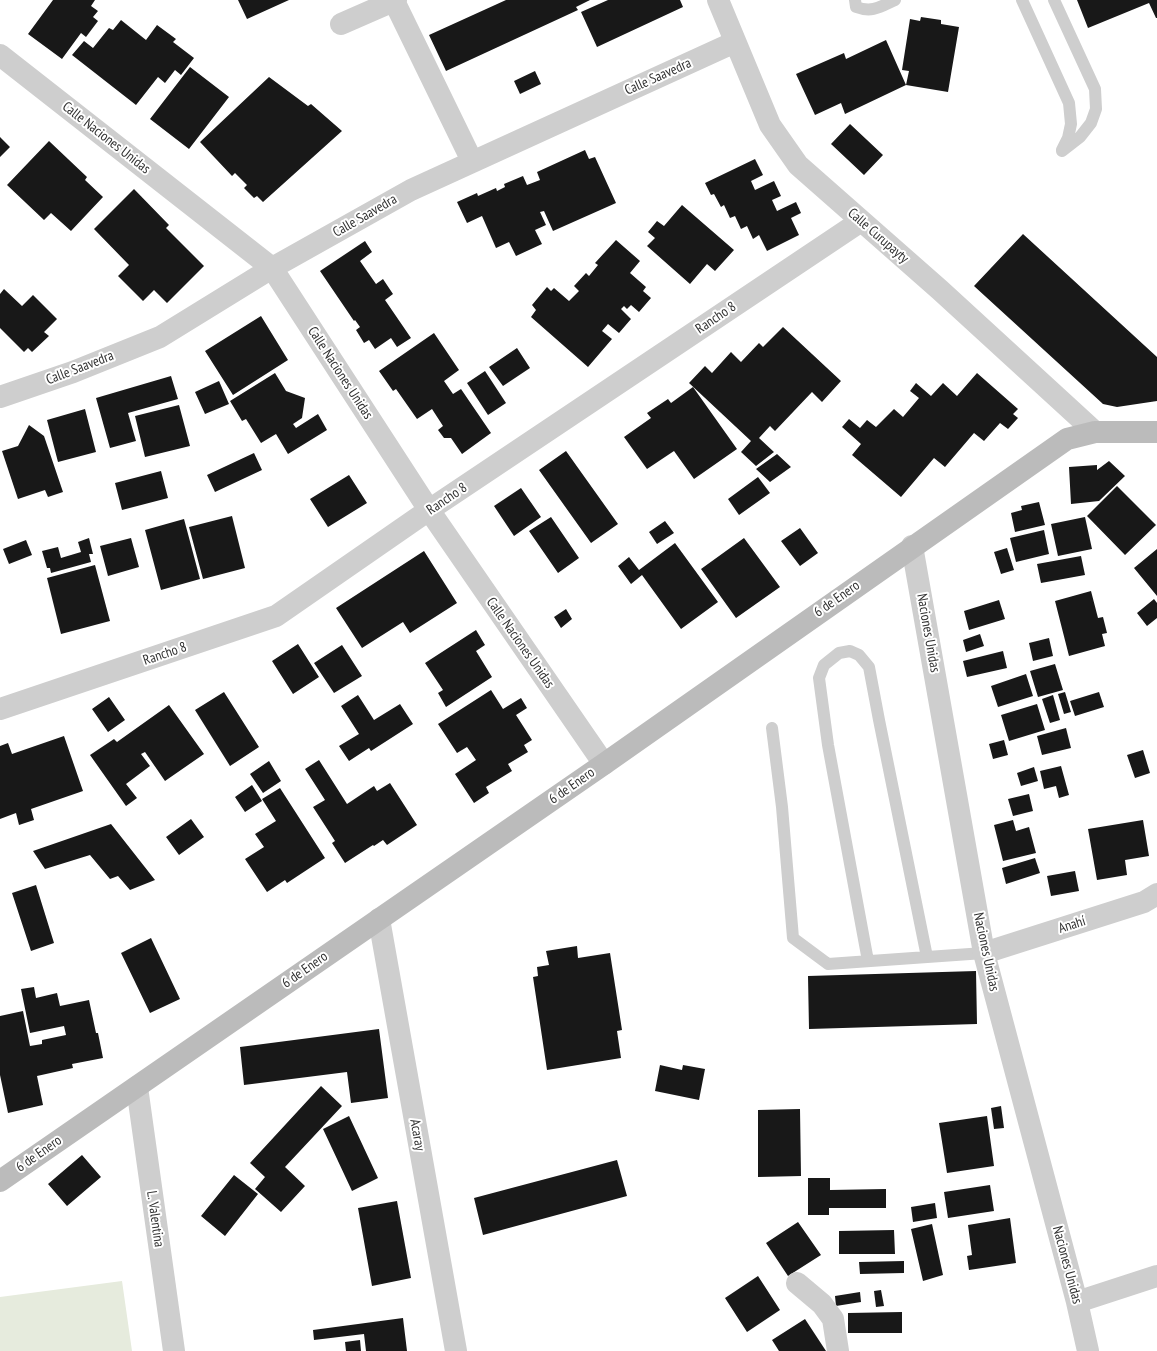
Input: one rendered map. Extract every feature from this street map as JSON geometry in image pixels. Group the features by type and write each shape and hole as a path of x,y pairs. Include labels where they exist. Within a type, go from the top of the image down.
{"main road":[{"name":"6 de Enero","path":"0,1181 604,764 912,546 1067,439 1095,432 1157,432"}],"street":[{"path":"341,24 395,0 472,161"},
{"name":"Calle Curupayty","path":"718,0 770,125 798,165 940,290 1095,432"},
{"name":"Calle Saavedra","path":"0,397 73,372 160,337 272,268 410,190 735,42"},
{"name":"Calle Naciones Unidas","path":"0,55 272,268 429,510 604,764"},
{"name":"Rancho 8","path":"0,709 276,616 429,510 861,221"},
{"name":"Naciones Unidas","path":"912,546 984,953 1077,1302 1088,1351"},
{"name":"Anahí","path":"984,953 1144,902 1157,894"},
{"name":"Acaray","path":"379,919 456,1351"},
{"name":"L. Valentina","path":"137,1087 174,1351"},
{"path":"1077,1302 1157,1276"},
{"path":"797,1283 822,1304 834,1319 838,1351"}],"lane":[{"path":"855,0 856,7 864,10 873,10 895,0"},
{"path":"1022,0 1069,103 1071,124 1068,138 1062,151 1080,137 1091,123 1096,109 1095,89 1054,0"},
{"path":"868,961 828,745 819,678 824,665 839,653 850,652 860,655 869,667 927,957"},
{"path":"772,728 782,807 793,938 828,964 984,953"}],"shaded area":[{"path":"122,1281 132,1351 0,1351 0,1297"}],"building":[{"path":"53,0 95,0 91,6 98,11 93,17 98,21 86,37 81,33 62,59 28,34"},
{"path":"238,0 289,0 247,19"},
{"path":"506,0 590,0 576,7 578,10 446,71 429,35"},
{"path":"608,0 680,0 683,7 597,47 581,12"},
{"path":"1077,0 1157,0 1157,18 1149,3 1088,28"},
{"path":"921,17 941,20 941,24 959,27 948,92 906,85 909,71 902,70 910,19 920,21"},
{"path":"121,20 146,40 157,25 176,39 173,42 194,58 181,75 175,70 165,83 158,77 136,105 72,55 84,41 93,48 109,28 113,30"},
{"path":"886,40 906,85 845,114 841,103 815,115 796,74 844,53 846,59"},
{"path":"190,67 229,97 189,149 150,119"},
{"path":"535,71 541,84 520,94 514,81"},
{"path":"269,77 308,106 311,104 342,131 263,202 257,196 254,198 244,188 247,185 235,173 232,176 200,142"},
{"path":"850,124 883,155 864,175 831,144"},
{"path":"0,137 10,147 0,157"},
{"path":"49,141 87,177 85,180 103,197 71,231 51,213 44,220 7,185"},
{"path":"585,150 589,159 595,157 616,203 553,231 544,211 540,212 546,225 535,230 542,244 516,256 509,242 496,248 482,216 467,223 457,202 477,193 478,196 496,188 497,191 505,187 504,184 523,176 527,185 540,180 537,172"},
{"path":"755,159 763,175 751,181 755,190 774,181 781,196 772,200 777,211 796,202 801,213 791,218 799,235 767,251 759,235 753,239 747,226 741,229 735,216 730,218 724,205 721,207 714,194 711,195 705,183"},
{"path":"134,189 169,225 166,228 204,266 167,303 154,290 143,301 118,276 129,265 94,229"},
{"path":"682,205 734,250 715,271 707,264 690,284 647,246 655,238 648,232 657,221 664,226"},
{"path":"1023,234 1157,357 1157,401 1117,407 1103,404 974,286"},
{"path":"616,240 640,261 630,273 646,287 643,291 651,298 639,312 631,305 627,309 624,306 621,309 631,319 619,333 608,324 602,331 612,339 588,367 531,317 536,310 532,305 547,287 551,291 554,288 569,301 579,291 574,286 586,273 589,276 598,265 595,263"},
{"path":"365,241 372,252 360,261 376,284 383,279 393,294 385,300 411,338 397,347 391,338 375,349 369,340 364,343 356,330 360,327 355,320 354,321 320,271"},
{"path":"4,289 22,306 33,295 57,319 44,332 49,336 32,352 28,348 24,352 0,328 0,294"},
{"path":"261,316 288,360 233,395 205,351"},
{"path":"783,327 841,381 822,402 812,392 775,431 770,426 759,438 774,452 756,466 741,452 751,441 689,383 705,366 712,373 731,352 741,362 759,343 763,347"},
{"path":"434,333 459,370 444,381 453,394 461,389 491,433 462,454 451,438 444,438 438,430 443,426 432,409 417,419 396,389 393,391 379,371"},
{"path":"517,348 530,368 503,386 489,367"},
{"path":"485,371 506,403 488,415 467,383"},
{"path":"275,373 286,391 305,398 302,418 293,424 296,428 318,414 327,430 288,454 276,434 261,443 246,419 242,421 230,401"},
{"path":"977,373 1018,409 1013,414 1018,418 1008,429 1000,423 984,441 974,433 945,467 934,458 901,497 852,455 861,444 842,427 849,419 860,428 867,420 876,427 894,409 903,417 919,398 910,391 916,383 931,396 943,383 957,396"},
{"path":"171,376 178,399 128,413 136,441 110,448 96,398"},
{"path":"219,381 229,404 205,414 195,392"},
{"path":"693,387 737,449 694,479 674,451 647,469 624,437 651,418 647,413 668,399 671,403"},
{"path":"179,405 190,446 145,457 135,416"},
{"path":"85,409 96,452 58,462 47,420"},
{"path":"29,425 44,436 63,492 48,497 45,490 18,499 2,451 18,446"},
{"path":"566,451 618,524 591,543 539,470"},
{"path":"254,453 262,470 215,492 207,475"},
{"path":"777,454 791,467 770,482 756,469"},
{"path":"1109,461 1125,476 1099,501 1071,504 1069,467 1097,465 1097,470"},
{"path":"161,471 168,498 122,510 115,483"},
{"path":"349,475 367,503 328,527 310,499"},
{"path":"758,477 770,493 739,515 728,499"},
{"path":"1117,486 1156,525 1125,555 1087,516"},
{"path":"521,488 541,517 514,536 494,506"},
{"path":"1039,502 1045,525 1015,532 1011,513 1022,510 1021,506"},
{"path":"232,516 245,568 203,579 189,527"},
{"path":"551,517 579,558 558,573 529,531"},
{"path":"1085,517 1092,549 1058,556 1051,524"},
{"path":"184,519 200,579 161,590 145,530"},
{"path":"665,521 674,533 657,544 649,532"},
{"path":"800,528 818,553 800,566 781,541"},
{"path":"1044,530 1049,554 1016,562 1010,538"},
{"path":"89,538 93,554 89,554 91,562 51,573 50,568 47,568 42,551 58,547 61,558 81,552 78,542"},
{"path":"131,538 139,567 108,576 100,546"},
{"path":"744,538 780,587 736,618 701,569"},
{"path":"26,540 32,555 9,564 3,549"},
{"path":"675,543 718,602 681,629 642,575 631,584 618,566 629,557 639,570"},
{"path":"1007,548 1014,570 1001,574 994,552"},
{"path":"1157,549 1157,596 1134,568"},
{"path":"424,551 457,603 410,633 403,622 362,648 336,608"},
{"path":"1081,556 1085,575 1041,583 1037,564"},
{"path":"95,565 110,621 61,634 47,578"},
{"path":"1091,591 1098,618 1103,617 1107,633 1102,634 1105,646 1069,656 1055,601"},
{"path":"1154,599 1157,603 1157,618 1147,626 1137,613"},
{"path":"999,600 1005,619 969,630 964,611"},
{"path":"566,609 572,619 561,628 554,617"},
{"path":"476,630 485,645 476,651 492,677 446,707 438,693 443,690 425,663"},
{"path":"980,634 984,646 966,652 963,640"},
{"path":"1049,638 1053,656 1033,661 1029,643"},
{"path":"298,644 319,677 293,694 272,661"},
{"path":"342,645 362,676 334,693 314,663"},
{"path":"1003,651 1007,668 967,677 963,661"},
{"path":"1055,664 1063,690 1038,697 1030,671"},
{"path":"1026,674 1033,696 998,707 991,686"},
{"path":"491,690 503,709 521,698 527,708 516,715 532,740 524,745 528,752 508,764 512,771 486,787 489,793 474,803 455,774 476,760 467,747 457,753 438,724"},
{"path":"224,692 259,747 230,766 195,710"},
{"path":"1065,692 1071,712 1064,714 1058,694"},
{"path":"1099,692 1104,707 1075,716 1070,701"},
{"path":"358,695 374,720 400,704 413,724 371,751 369,748 349,761 339,746 359,734 341,706"},
{"path":"1053,695 1060,720 1050,723 1042,699"},
{"path":"109,697 125,720 108,732 92,709"},
{"path":"1037,704 1045,730 1009,741 1001,715"},
{"path":"169,705 204,754 165,781 145,752 141,754 150,766 126,784 137,798 126,806 90,755 114,739 117,742"},
{"path":"1066,728 1071,748 1042,755 1037,736"},
{"path":"64,736 83,791 31,809 34,820 19,825 16,813 0,819 0,746 8,743 12,754"},
{"path":"1004,740 1008,755 993,759 989,744"},
{"path":"1143,750 1150,773 1135,778 1127,755"},
{"path":"319,760 347,804 374,786 377,791 390,783 417,825 387,845 383,840 345,863 332,843 335,841 313,807 325,800 305,769"},
{"path":"269,761 281,781 263,793 250,774"},
{"path":"1061,766 1069,795 1059,798 1056,786 1044,789 1040,771"},
{"path":"1034,767 1038,781 1021,786 1017,773"},
{"path":"252,785 262,801 245,812 235,797"},
{"path":"280,788 325,858 287,883 285,880 267,892 245,859 264,847 255,834 276,821 262,799"},
{"path":"1029,794 1033,811 1013,816 1008,799"},
{"path":"191,819 204,837 179,855 166,837"},
{"path":"1013,820 1016,831 1029,827 1036,853 1003,861 994,825"},
{"path":"1143,820 1149,856 1125,860 1127,875 1097,880 1088,829"},
{"path":"111,824 155,880 130,890 118,876 110,879 90,855 45,869 33,851"},
{"path":"1035,858 1040,873 1006,884 1002,868"},
{"path":"1075,871 1079,891 1051,896 1047,876"},
{"path":"36,885 54,943 31,951 12,893"},
{"path":"151,938 180,999 150,1013 121,953"},
{"path":"577,946 578,958 610,953 622,1030 617,1031 621,1058 547,1070 533,977 538,976 537,967 549,965 546,951"},
{"path":"976,971 977,1024 809,1029 808,976"},
{"path":"34,987 36,998 57,993 60,1006 89,1000 103,1058 72,1064 73,1068 37,1076 43,1105 8,1113 0,1075 0,1016 23,1011 30,1046 42,1044 42,1040 66,1035 64,1026 30,1033 21,989"},
{"path":"379,1029 388,1098 351,1103 347,1072 244,1085 240,1047"},
{"path":"660,1065 682,1070 683,1065 705,1069 699,1100 655,1091"},
{"path":"321,1086 342,1106 285,1167 305,1186 281,1212 255,1189 265,1177 250,1163"},
{"path":"1001,1106 1004,1128 994,1129 991,1108"},
{"path":"800,1109 801,1176 758,1177 758,1110"},
{"path":"349,1116 378,1178 352,1191 323,1129"},
{"path":"987,1116 994,1166 947,1173 939,1123"},
{"path":"82,1155 101,1177 67,1206 48,1184"},
{"path":"617,1160 627,1196 483,1235 474,1198"},
{"path":"234,1175 258,1194 225,1236 201,1216"},
{"path":"808,1178 830,1178 830,1190 886,1189 886,1208 829,1208 829,1215 808,1215"},
{"path":"990,1185 994,1211 948,1218 944,1192"},
{"path":"397,1201 411,1278 372,1286 358,1208"},
{"path":"935,1203 937,1218 913,1222 911,1207"},
{"path":"1010,1218 1016,1263 969,1270 967,1256 972,1255 968,1225"},
{"path":"798,1222 821,1255 788,1276 766,1243"},
{"path":"932,1224 943,1275 923,1281 911,1229"},
{"path":"894,1230 895,1254 839,1254 839,1231"},
{"path":"904,1261 904,1273 860,1274 859,1262"},
{"path":"758,1276 780,1310 747,1332 725,1298"},
{"path":"881,1290 884,1306 876,1307 874,1291"},
{"path":"860,1292 861,1302 836,1306 835,1296"},
{"path":"902,1312 902,1333 848,1333 848,1313"},
{"path":"403,1318 407,1351 366,1351 364,1334 314,1340 313,1330"},
{"path":"805,1319 826,1351 779,1351 772,1340"},
{"path":"360,1340 361,1351 346,1351 345,1342"}]}
